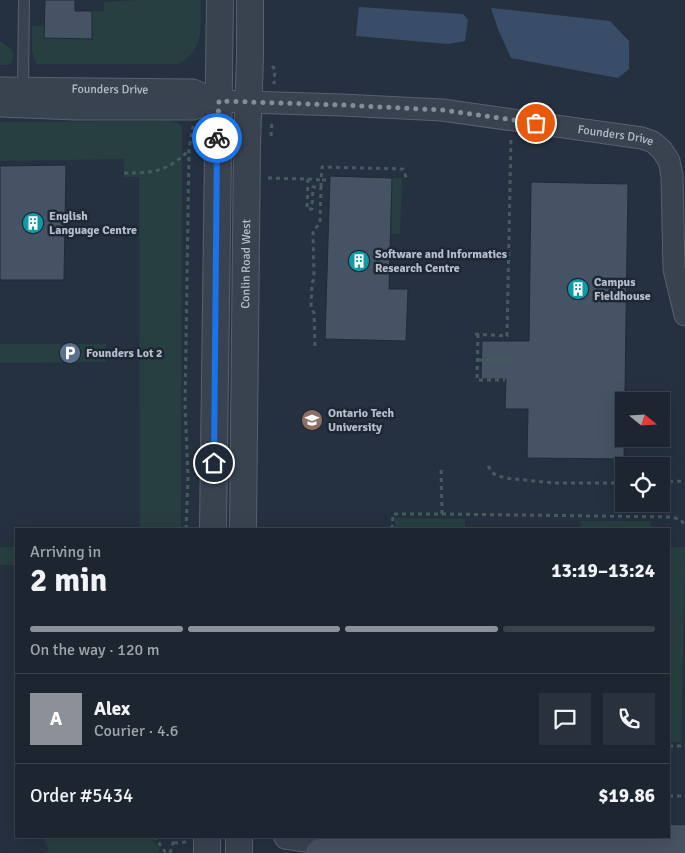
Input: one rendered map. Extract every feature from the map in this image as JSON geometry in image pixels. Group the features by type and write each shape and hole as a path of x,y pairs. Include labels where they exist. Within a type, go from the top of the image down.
{"main road":[{"path":"320,853 359,846 532,840 685,840"}],"street":[{"path":"212,528 220,0"},
{"name":"Conlin Road West","path":"243,528 250,0"},
{"name":"Founders Drive","path":"0,88 193,90 219,101"},
{"name":"Founders Drive","path":"0,106 76,109 193,109 219,101 342,105 442,110 642,138 653,142 670,161 674,269 685,315"},
{"path":"207,853 208,838"},
{"path":"239,853 240,838"},
{"path":"301,838 359,846"}],"lane":[{"path":"23,88 24,0"}],"path":[{"path":"186,528 188,477 186,405 189,150 193,130"},
{"path":"505,380 477,380 477,334 507,336 512,138"},
{"path":"124,173 156,171 175,164 189,150"},
{"path":"315,348 314,313 311,307 314,262 312,250 313,231 320,223 322,167 403,169 407,180"},
{"path":"268,178 330,180"},
{"path":"308,179 307,209 312,209 313,187 321,187"},
{"path":"478,360 516,360"},
{"path":"441,466 442,514"},
{"path":"488,466 494,474 505,478 554,483 615,483"},
{"path":"670,482 685,481"},
{"path":"392,528 393,514 672,517 681,520 685,526"},
{"path":"670,746 685,746"},
{"path":"670,796 685,796"},
{"path":"155,838 166,853"},
{"path":"170,853 174,838"}],"green space":[{"path":"201,0 200,28 197,44 187,58 179,64 37,64 32,51 32,26 44,26 44,38 92,38 92,11 104,11 104,2"},
{"path":"0,41 11,49 14,54 12,63 9,65 0,65"},
{"path":"173,121 182,126 181,528 140,528 139,177 124,177 124,159 0,161 0,122"},
{"path":"392,178 402,178 400,234 391,234"},
{"path":"0,344 106,344 106,362 0,363"},
{"path":"395,518 465,519 465,528 395,528"},
{"path":"581,521 651,521 650,528 581,528"},
{"path":"0,547 15,547 15,565 0,565"},
{"path":"670,547 685,547 681,742 670,742"},
{"path":"43,838 152,838 160,850 158,853 43,853 49,850"}],"water":[{"path":"359,7 463,14 468,20 465,41 448,44 356,36"},
{"path":"491,8 610,21 629,41 629,69 618,78 511,58"}],"building":[{"path":"45,0 75,0 75,11 92,11 92,39 44,38"},
{"name":"English Language Centre","path":"66,165 64,280 0,280 0,166"},
{"name":"Software and Informatics Research Centre","path":"330,176 392,178 389,289 408,289 406,341 325,339"},
{"name":"Campus Fieldhouse","path":"531,182 628,184 625,392 615,392 615,448 624,448 624,457 615,457 615,459 527,458 528,409 505,409 506,379 481,379 482,341 529,341"}],"way so far":[{"path":"217,138 219,101 442,110 536,123"}],"place":[{"name":"English Language Centre","path":"33,223"},
{"name":"Software and Informatics Research Centre","path":"359,261"},
{"name":"Campus Fieldhouse","path":"578,289"},
{"name":"Founders Lot 2","path":"70,353"},
{"name":"Ontario Tech University","path":"312,420"}],"route":[{"path":"214,463 217,138"}]}
